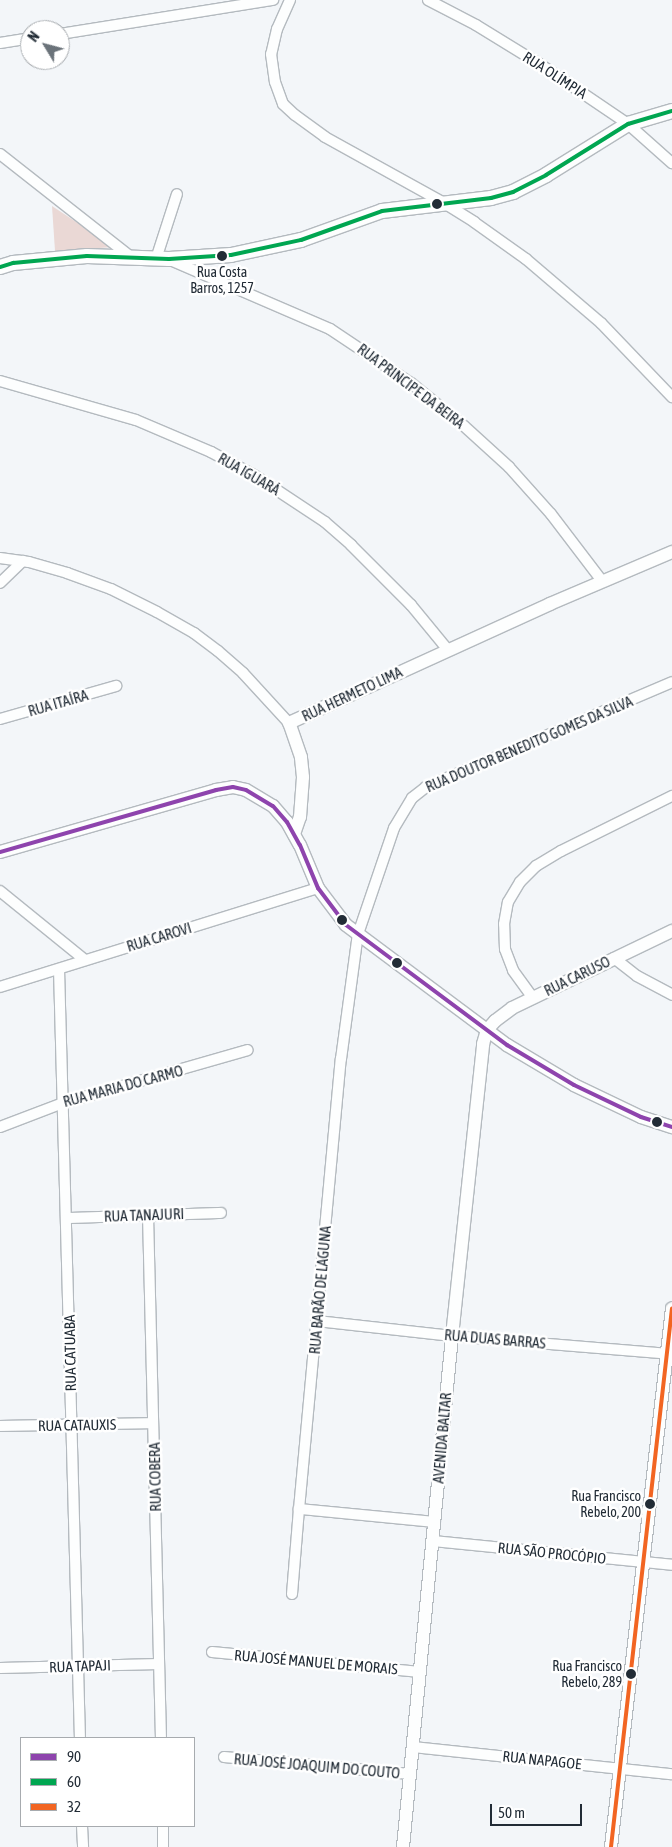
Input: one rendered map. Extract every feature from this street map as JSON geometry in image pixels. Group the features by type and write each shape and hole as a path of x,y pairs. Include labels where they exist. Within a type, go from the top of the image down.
{"main road":[{"path":"0,267 14,263 88,256 162,259 213,257 269,248 302,240 382,212 444,203 468,203 513,192 546,175 628,124 672,111"}],"street":[{"path":"70,32 273,0"},
{"path":"290,0 277,29 271,54 275,82 284,104 295,115 326,137 444,203 487,231 549,278 624,345 672,396"},
{"name":"RUA OLÍMPIA","path":"428,0 476,25 538,63 628,124 672,163"},
{"path":"0,44 20,40"},
{"path":"0,154 131,257"},
{"path":"162,259 176,194"},
{"name":"RUA PRINCIPE DA BEIRA","path":"162,259 330,330 411,383 464,426 509,467 551,514 602,581"},
{"name":"RUA IGUARÁ","path":"0,381 96,407 145,423 211,452 254,476 324,522 351,545 411,605 448,650"},
{"name":"RUA HERMETO LIMA","path":"0,558 23,561 68,573 111,589 194,633 243,673 289,723 602,581 672,552"},
{"path":"0,583 23,561"},
{"name":"RUA DOUTOR BENEDITO GOMES DA SILVA","path":"358,934 394,828 412,798 426,786 672,682"},
{"name":"RUA ITAÍRA","path":"0,719 116,686"},
{"path":"289,723 300,757 303,777 300,817 294,834"},
{"path":"0,852 233,787 253,793 273,806 294,834 318,888 336,914 358,934 487,1030 574,1085 641,1117 672,1127"},
{"path":"533,998 513,970 505,949 504,924 508,902 520,882 536,866 561,851 672,796"},
{"name":"RUA CAROVI","path":"0,987 318,888"},
{"path":"0,891 85,960"},
{"name":"RUA CARUSO","path":"487,1030 512,1008 672,931"},
{"name":"RUA BARÃO DE LAGUNA","path":"292,1594 341,1059 358,934"},
{"path":"614,958 637,976 672,995"},
{"name":"RUA CATUABA","path":"59,968 80,1737"},
{"name":"AVENIDA BALTAR","path":"403,1847 476,1094 487,1030"},
{"name":"RUA MARIA DO CARMO","path":"0,1127 63,1102 248,1050"},
{"name":"RUA TANAJURI","path":"67,1218 221,1213"},
{"name":"RUA COBERA","path":"148,1215 161,1737"},
{"path":"611,1847 670,1354 672,1308"},
{"name":"RUA DUAS BARRAS","path":"317,1321 452,1336 670,1354"},
{"name":"RUA CATAUXIS","path":"0,1426 153,1423"},
{"path":"299,1509 435,1522"},
{"name":"RUA SÃO PROCÓPIO","path":"433,1541 672,1565"},
{"name":"RUA JOSÉ MANUEL DE MORAIS","path":"212,1652 420,1672"},
{"name":"RUA TAPAJI","path":"0,1668 159,1664"},
{"name":"RUA NAPAGOE","path":"413,1747 672,1774"},
{"name":"RUA JOSÉ JOAQUIM DO COUTO","path":"224,1757 410,1774"},
{"path":"82,1827 83,1847"},
{"path":"163,1827 164,1847"}],"shaded area":[{"path":"52,206 114,247 55,251"}],"transit line":[{"name":"60","path":"0,267 13,263 87,256 169,259 231,255 301,240 382,211 491,198 513,192 546,175 628,124 672,111"},
{"name":"90","path":"0,852 216,790 233,787 246,790 273,806 287,822 300,845 318,888 346,925 507,1045 574,1085 641,1117 672,1127"},
{"name":"32","path":"611,1847 672,1308"}],"place":[{"name":"Rua Costa Barros, 1257","path":"222,256"},
{"name":"Rua Francisco Rebelo, 200","path":"650,1504"},
{"name":"Rua Francisco Rebelo, 289","path":"631,1674"}]}
